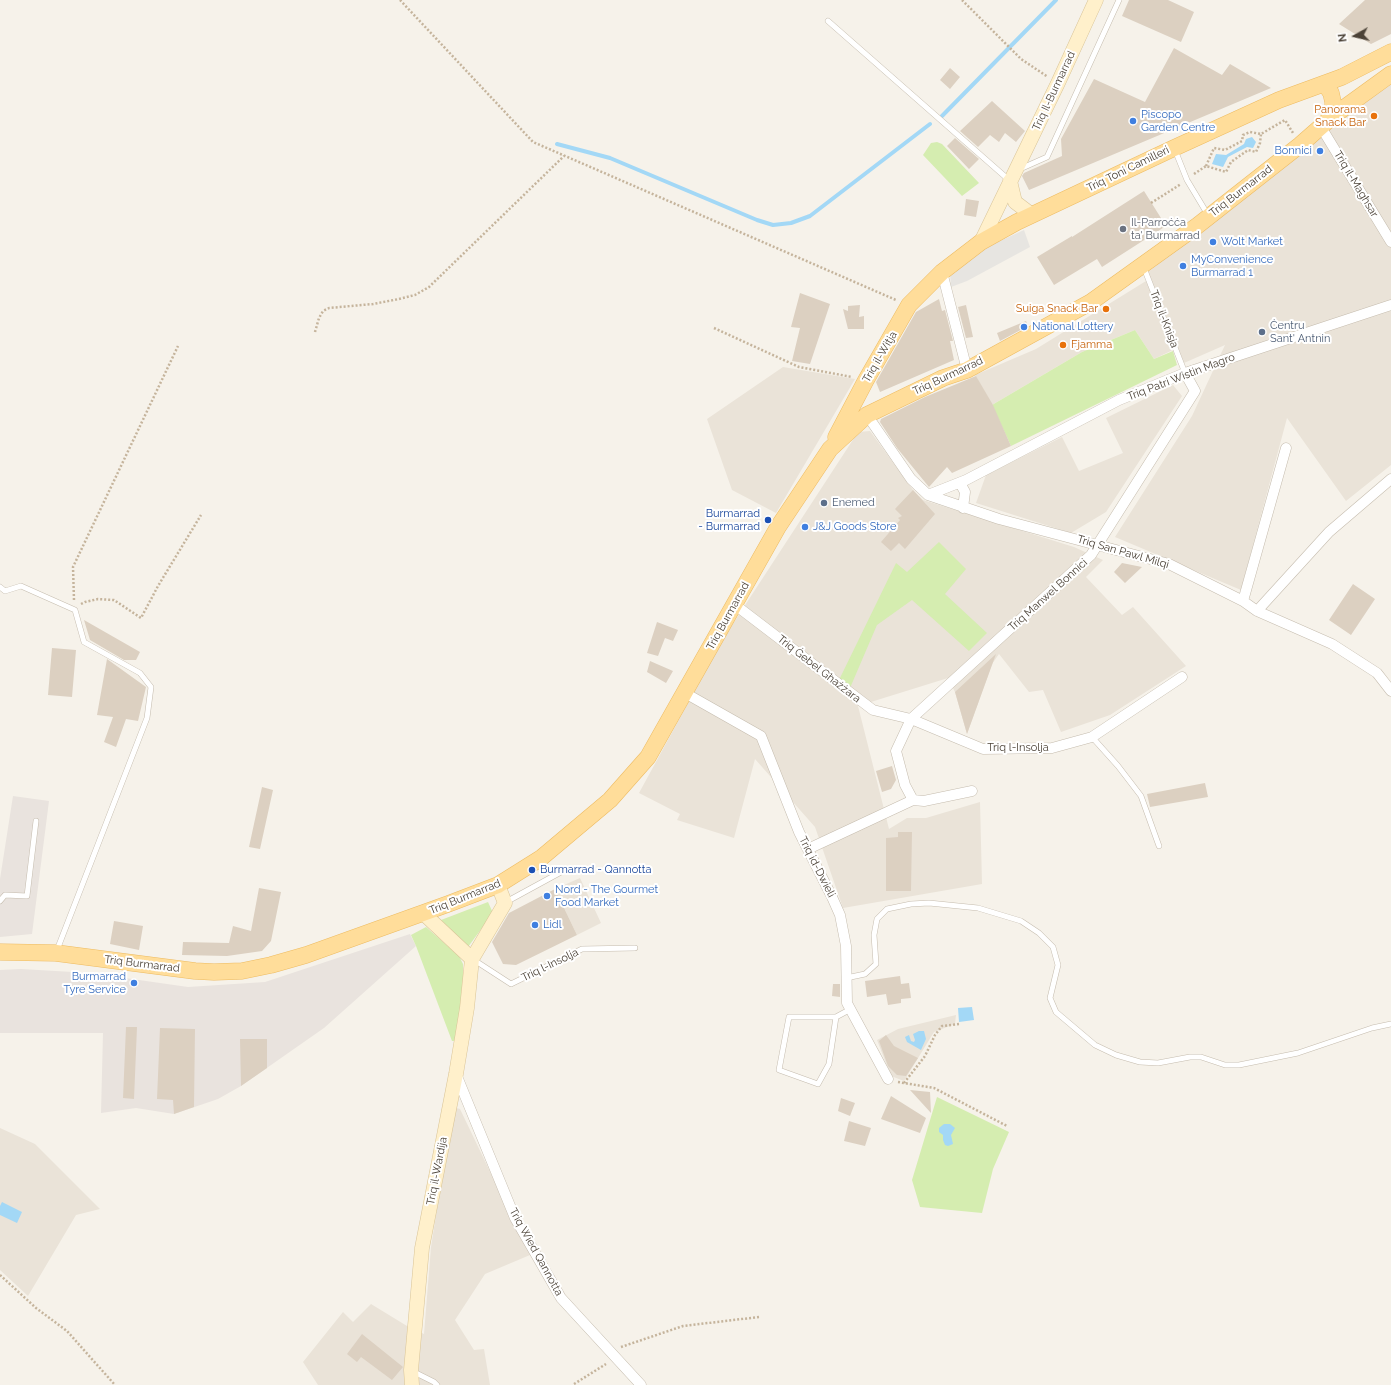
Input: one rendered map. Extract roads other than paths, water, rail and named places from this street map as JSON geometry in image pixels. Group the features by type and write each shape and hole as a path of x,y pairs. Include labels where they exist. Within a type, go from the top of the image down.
{"main road":[{"path":"1333,116 1333,102 1331,93 1324,84 1391,52"},
{"name":"Triq Burmarrad","path":"0,952 56,953 194,971 242,971 271,965 306,955 498,885 541,858 610,800 648,757 778,527 830,449 867,415 943,378 967,370 1090,302 1209,216 1300,145 1333,116 1391,74"},
{"name":"Triq Toni Camilleri","path":"942,272 981,242 1017,222 1279,100 1324,84"},
{"name":"Triq il-Witja","path":"830,449 866,380 909,305 942,272"}],"street":[{"name":"Triq Il-Burmarrad","path":"981,242 1058,83 1096,0"},
{"name":"Triq il-Magħsar","path":"1321,127 1391,242"},
{"path":"1013,176 1015,202 1032,215"},
{"path":"942,272 967,370"},
{"name":"Triq Patri Wistin Magro","path":"928,496 960,483 1119,400 1185,373 1391,305"},
{"name":"Triq Manwel Bonnici","path":"912,800 905,785 896,751 911,719 1092,555 1195,391 1185,373"},
{"name":"Triq San Pawl Milqi","path":"867,415 911,479 928,496 999,519 1169,564 1243,601 1257,611 1332,644 1376,673 1391,691"},
{"path":"1243,601 1286,448"},
{"path":"1257,611 1329,532 1391,479"},
{"path":"960,483 965,492 964,508"},
{"name":"Triq Ġebel Għażżara","path":"734,604 872,710 911,719"},
{"name":"Triq l-Insolja","path":"911,719 983,749 1052,748 1092,737 1182,677"},
{"name":"Triq id-Dwieli","path":"685,693 761,736 799,832 840,915 846,941 846,998 849,1010 888,1079"},
{"path":"808,849 912,800 924,801 972,791"},
{"path":"498,885 505,903"},
{"name":"Triq il-Wardija","path":"412,1385 411,1370 422,1248 456,1074 467,1008 472,959 505,903"},
{"path":"423,913 472,959"},
{"name":"Triq Wied Qannotta","path":"456,1074 515,1218 561,1298 641,1385"}],"lane":[{"path":"828,21 1013,176 1047,156 1119,0"},
{"path":"1174,148 1187,180 1209,216"},
{"name":"Triq il-Knisja","path":"1142,265 1185,373"},
{"path":"0,587 5,591 21,586 75,610 84,642 140,673 151,687 147,718 56,953"},
{"path":"1092,737 1118,766 1141,796 1159,846"},
{"path":"0,901 5,895 27,896 36,821"},
{"path":"505,903 561,872"},
{"path":"846,978 865,974 876,964 874,935 877,919 887,909 929,902 978,908 1021,921 1039,933 1053,947 1058,964 1050,998 1056,1012 1095,1045 1116,1055 1140,1062 1158,1063 1190,1057 1201,1057 1225,1065 1239,1065 1298,1053 1372,1028 1391,1024"},
{"name":"Triq l-Insolja","path":"472,959 511,984 582,948 635,948"},
{"path":"836,1017 829,1064 818,1084 779,1070 789,1017 836,1017 849,1010"},
{"path":"411,1370 437,1385"}],"water":[{"path":"1252,137 1256,142 1253,148 1247,147 1228,157 1223,167 1212,164 1216,154 1226,155 1244,144 1246,139"},
{"path":"972,1007 974,1020 959,1022 958,1008"},
{"path":"919,1031 924,1031 926,1039 921,1050 907,1042 905,1037 909,1035 911,1041 914,1042 915,1040 913,1034"},
{"path":"944,1124 950,1124 955,1128 951,1135 953,1144 948,1146 945,1145 943,1135 939,1132 939,1128"},
{"path":"2,1202 22,1212 17,1223 0,1215 0,1206"}],"waterway":[{"path":"942,116 1056,0"},
{"path":"557,144 610,158 757,220 773,225 791,223 810,216 930,124"}],"place":[{"name":"Panorama Snack Bar","path":"1374,116"},
{"name":"Piscopo Garden Centre","path":"1133,121"},
{"name":"Bonnici","path":"1320,151"},
{"name":"Il-Parroċċa ta' Burmarrad","path":"1123,229"},
{"name":"Wolt Market","path":"1213,242"},
{"name":"MyConvenience Burmarrad 1","path":"1183,266"},
{"name":"Suiga Snack Bar","path":"1106,309"},
{"name":"National Lottery","path":"1024,327"},
{"name":"Ċentru Sant' Antnin","path":"1262,332"},
{"name":"Fjamma","path":"1063,345"},
{"name":"Enemed","path":"824,503"},
{"name":"Burmarrad - Burmarrad","path":"768,520"},
{"name":"J&J Goods Store","path":"805,527"},
{"name":"Burmarrad - Qannotta","path":"532,870"},
{"name":"Nord - The Gourmet Food Market","path":"547,896"},
{"name":"Lidl","path":"535,925"},
{"name":"Burmarrad Tyre Service","path":"134,983"}]}
